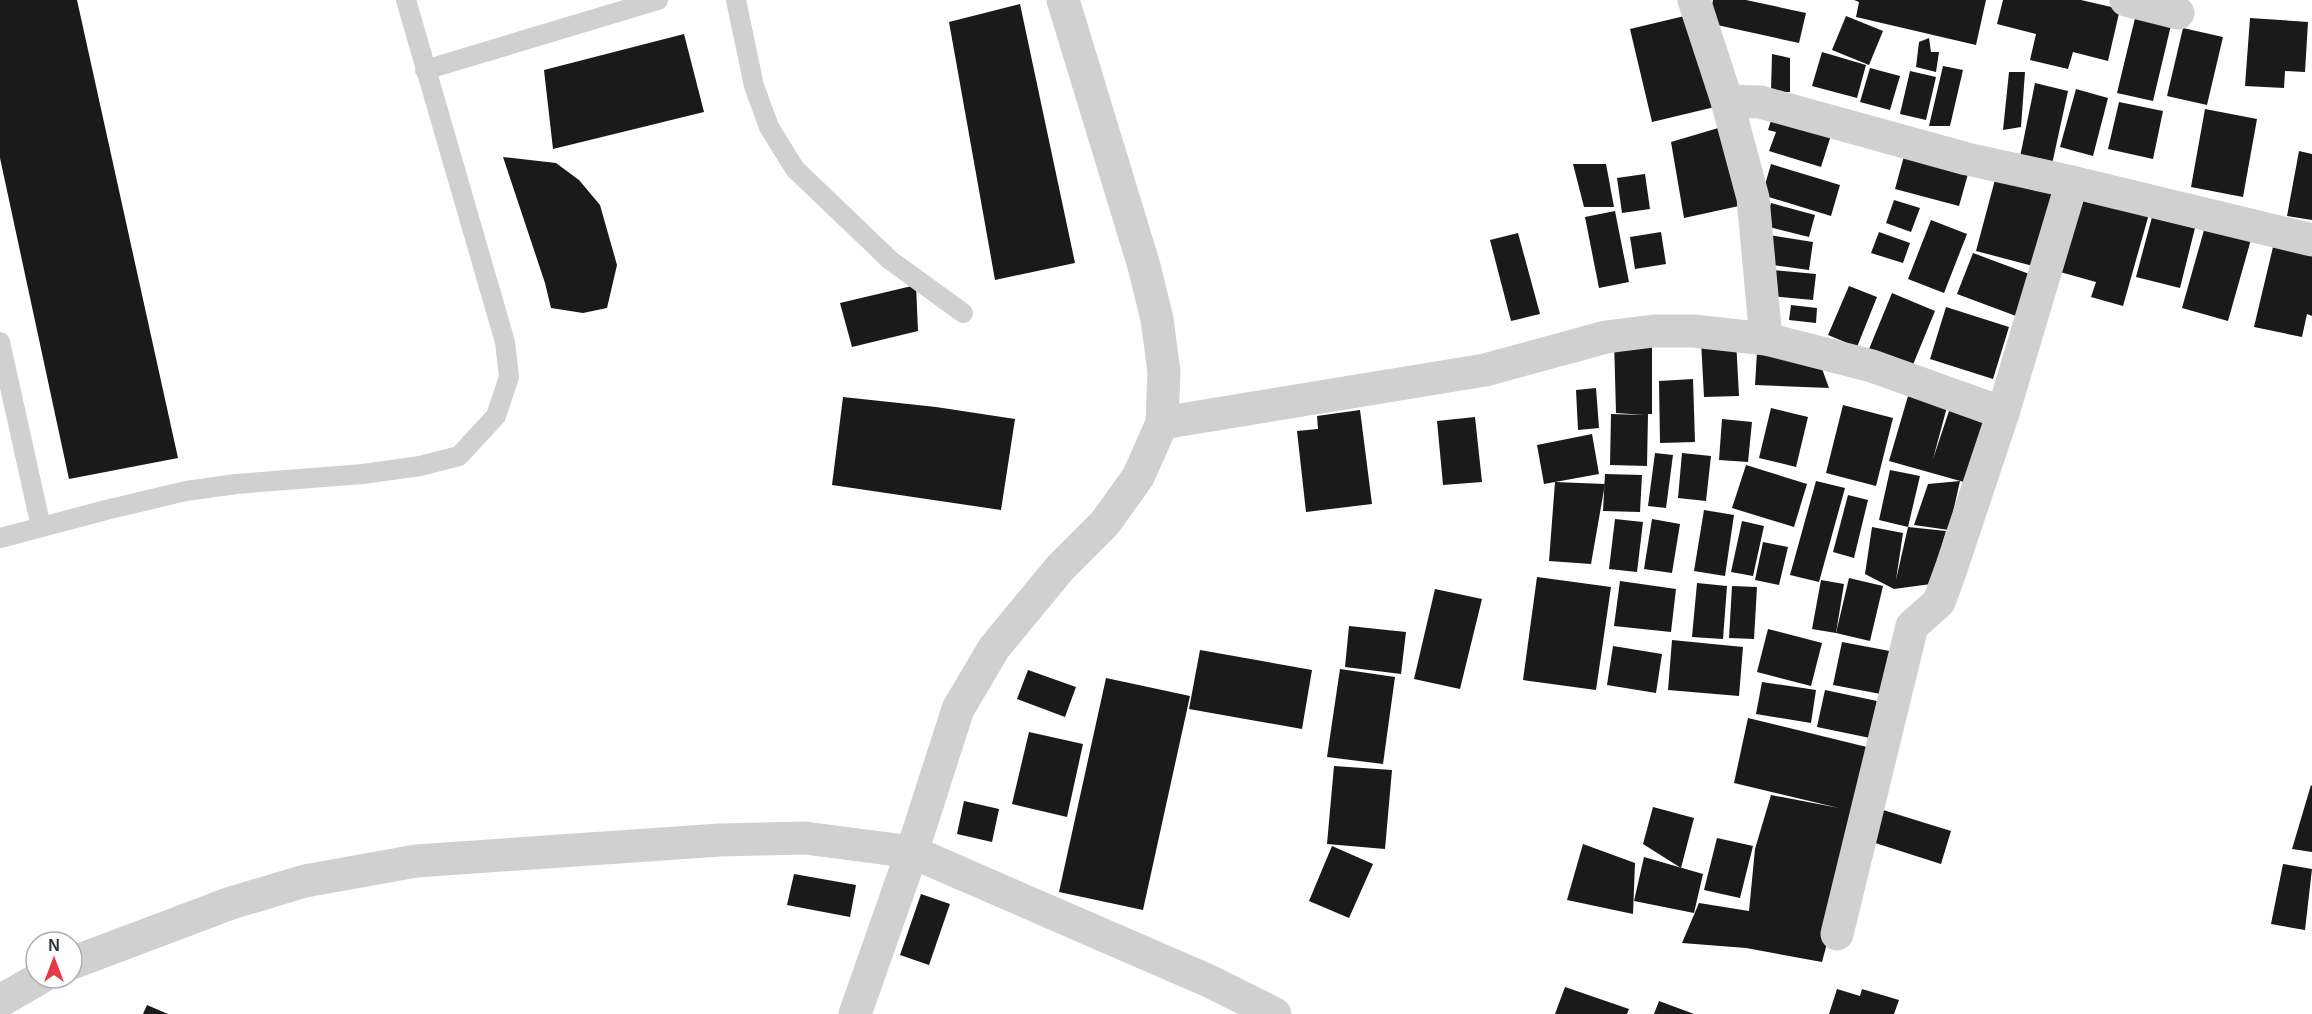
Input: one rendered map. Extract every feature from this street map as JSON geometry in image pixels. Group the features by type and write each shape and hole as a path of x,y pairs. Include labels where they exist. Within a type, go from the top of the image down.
{"street":[{"path":"855,1014 912,852 958,709 994,648 1035,596 1105,523 1138,477 1162,423 1164,372 1157,319 1144,266 1063,0"},
{"path":"1694,0 1727,101 1753,198 1766,339"},
{"path":"2126,0 2178,13"},
{"path":"1727,101 1760,102 1967,159 2312,240"},
{"path":"1837,934 1912,626 1939,602 2003,413 2072,182"},
{"path":"1162,423 1485,370 1632,332 1693,331 1766,339 1872,366 2003,413"},
{"path":"84,959 242,900 305,881 416,861 720,840 805,838 912,852 1209,981 1275,1014"},
{"path":"0,1001 24,987"}],"lane":[{"path":"0,538 105,510 196,490 236,484 363,474 420,466 459,456 496,416 509,377 505,342 406,0"},
{"path":"425,70 658,0"},
{"path":"735,0 754,86 769,127 795,170 891,260 963,313"},
{"path":"0,342 41,527"}],"building":[{"path":"0,0 77,0 178,458 69,479 0,158"},
{"path":"1713,0 1746,0 1806,13 1799,43 1708,23"},
{"path":"1854,0 1986,0 1976,45 1856,17 1859,2"},
{"path":"2003,0 2081,0 2120,9 2108,61 2073,52 2068,69 2030,60 2036,34 1997,24"},
{"path":"1020,4 1075,263 995,280 949,22"},
{"path":"1697,13 1719,106 1652,122 1630,29"},
{"path":"2136,14 2172,21 2153,101 2117,93"},
{"path":"1846,16 1883,31 1869,65 1832,50"},
{"path":"2250,18 2308,22 2305,72 2285,71 2284,88 2245,86"},
{"path":"2183,28 2223,37 2207,105 2167,96"},
{"path":"684,34 704,112 553,149 544,70"},
{"path":"1929,38 1931,52 1939,52 1936,72 1916,67 1919,42"},
{"path":"1822,52 1866,65 1857,98 1812,86"},
{"path":"1772,54 1790,58 1790,92 1771,92"},
{"path":"1943,66 1963,70 1950,126 1929,126"},
{"path":"1870,68 1900,76 1890,110 1860,102"},
{"path":"1910,71 1936,77 1926,120 1900,114"},
{"path":"2009,72 2025,72 2021,127 2003,130"},
{"path":"2035,83 2068,91 2051,169 2019,162"},
{"path":"2076,89 2108,98 2093,156 2060,147"},
{"path":"2119,102 2163,111 2153,159 2108,149"},
{"path":"2205,109 2257,119 2243,197 2191,187"},
{"path":"1774,111 1833,129 1821,167 1769,151 1776,132 1768,130"},
{"path":"1725,126 1748,204 1684,218 1671,142"},
{"path":"2299,151 2312,154 2312,220 2287,216"},
{"path":"1904,156 1968,174 1959,206 1895,189"},
{"path":"503,157 556,163 579,180 600,205 617,265 607,308 583,313 551,308 545,283"},
{"path":"1573,164 1606,164 1614,207 1584,207"},
{"path":"1771,164 1840,185 1831,216 1762,195"},
{"path":"1645,174 1650,209 1622,213 1617,178"},
{"path":"1996,176 2054,191 2033,266 1976,251"},
{"path":"2074,193 2149,214 2123,306 2091,297 2096,282 2053,270"},
{"path":"1894,200 1920,208 1911,232 1886,223"},
{"path":"1771,203 1815,215 1809,237 1765,226"},
{"path":"1615,211 1629,282 1599,288 1585,217"},
{"path":"2152,217 2195,228 2180,288 2136,277"},
{"path":"1931,220 1967,234 1944,293 1908,279"},
{"path":"2206,223 2252,236 2228,321 2182,308"},
{"path":"1661,232 1666,264 1635,269 1630,237"},
{"path":"1879,232 1910,243 1903,263 1871,253"},
{"path":"1518,233 1540,314 1511,321 1490,240"},
{"path":"1769,235 1813,242 1809,270 1765,264"},
{"path":"2273,247 2312,256 2312,316 2307,314 2302,337 2254,327"},
{"path":"1973,253 2032,275 2016,316 1957,294"},
{"path":"1773,270 1816,274 1813,300 1771,296"},
{"path":"916,285 918,331 852,347 840,303"},
{"path":"1849,286 1877,297 1857,347 1828,335"},
{"path":"1892,293 1935,311 1910,372 1867,354"},
{"path":"1791,305 1817,308 1816,323 1789,320"},
{"path":"1946,307 2009,327 1993,379 1930,359"},
{"path":"1614,339 1652,339 1652,414 1648,414 1647,466 1610,465 1611,414 1645,415 1616,413"},
{"path":"1736,340 1739,396 1704,397 1701,341"},
{"path":"1757,352 1817,355 1829,388 1755,385"},
{"path":"1693,379 1695,442 1660,443 1659,381"},
{"path":"1596,388 1599,428 1578,430 1576,390"},
{"path":"1908,396 1947,407 1933,459 1950,408 1991,419 1971,484 1889,461"},
{"path":"843,397 936,407 1015,419 1001,510 832,485"},
{"path":"1843,405 1893,418 1876,486 1826,473"},
{"path":"1771,408 1808,417 1796,467 1759,458"},
{"path":"1360,410 1372,504 1306,512 1297,431 1318,429 1317,416"},
{"path":"1475,417 1482,482 1443,485 1437,421"},
{"path":"1722,419 1752,422 1748,462 1719,460"},
{"path":"1592,434 1599,474 1544,484 1537,445"},
{"path":"1655,453 1673,455 1666,508 1648,506"},
{"path":"1682,453 1711,456 1706,501 1678,498"},
{"path":"1746,465 1807,484 1794,527 1732,508"},
{"path":"1890,470 1920,476 1908,527 1879,520"},
{"path":"1605,474 1642,475 1640,512 1603,511"},
{"path":"1816,481 1845,488 1819,582 1790,575"},
{"path":"1960,481 1949,530 1914,525 1928,484"},
{"path":"1555,482 1605,484 1591,564 1549,561"},
{"path":"1848,495 1868,500 1854,558 1833,552"},
{"path":"1704,510 1734,515 1725,576 1694,571"},
{"path":"1615,519 1643,522 1637,572 1609,569"},
{"path":"1652,519 1680,524 1672,573 1644,569"},
{"path":"1742,521 1764,526 1753,576 1731,572"},
{"path":"1872,527 1903,533 1896,580 1908,527 1946,531 1931,584 1894,589 1865,574"},
{"path":"1763,542 1788,547 1779,585 1755,580"},
{"path":"1537,577 1611,587 1596,690 1523,680"},
{"path":"1849,578 1883,586 1870,641 1836,633"},
{"path":"1821,580 1844,584 1836,633 1812,629"},
{"path":"1620,581 1676,589 1671,632 1614,626"},
{"path":"1697,583 1727,586 1723,639 1692,637"},
{"path":"1732,586 1757,587 1754,639 1729,638"},
{"path":"1435,589 1482,599 1460,689 1414,679"},
{"path":"1349,626 1406,632 1401,674 1345,667"},
{"path":"1768,629 1822,643 1811,686 1757,672"},
{"path":"1672,640 1743,647 1739,696 1668,690"},
{"path":"1842,642 1895,652 1886,695 1833,685"},
{"path":"1613,646 1662,654 1656,693 1607,685"},
{"path":"1200,650 1312,670 1302,729 1189,709"},
{"path":"1340,669 1395,677 1383,764 1327,757"},
{"path":"1028,670 1076,687 1065,717 1017,699"},
{"path":"1106,678 1190,696 1143,910 1059,892"},
{"path":"1762,682 1816,690 1811,723 1756,714"},
{"path":"1825,690 1877,701 1870,738 1817,727"},
{"path":"1748,718 1879,750 1822,962 1746,948 1682,943 1699,903 1749,911 1755,849 1771,795 1839,808 1734,783"},
{"path":"1029,732 1083,744 1067,817 1012,804"},
{"path":"1334,766 1392,770 1385,849 1327,844"},
{"path":"2312,786 2312,852 2292,849"},
{"path":"964,801 999,809 992,842 957,834"},
{"path":"1653,807 1694,818 1681,868 1643,844"},
{"path":"1880,809 1951,831 1941,864 1869,841"},
{"path":"1717,838 1753,846 1740,898 1704,890"},
{"path":"1583,844 1635,863 1633,914 1567,900"},
{"path":"1332,846 1373,864 1349,918 1309,901"},
{"path":"1644,857 1703,874 1694,913 1634,901"},
{"path":"2283,864 2312,869 2305,930 2271,924"},
{"path":"794,874 856,885 850,917 787,905"},
{"path":"921,894 950,904 929,965 900,955"},
{"path":"1565,987 1629,1009 1627,1014 1555,1014"},
{"path":"1837,989 1860,996 1862,989 1899,1000 1894,1014 1829,1014"},
{"path":"1659,1001 1694,1014 1654,1014"},
{"path":"147,1005 168,1014 143,1014"}]}
